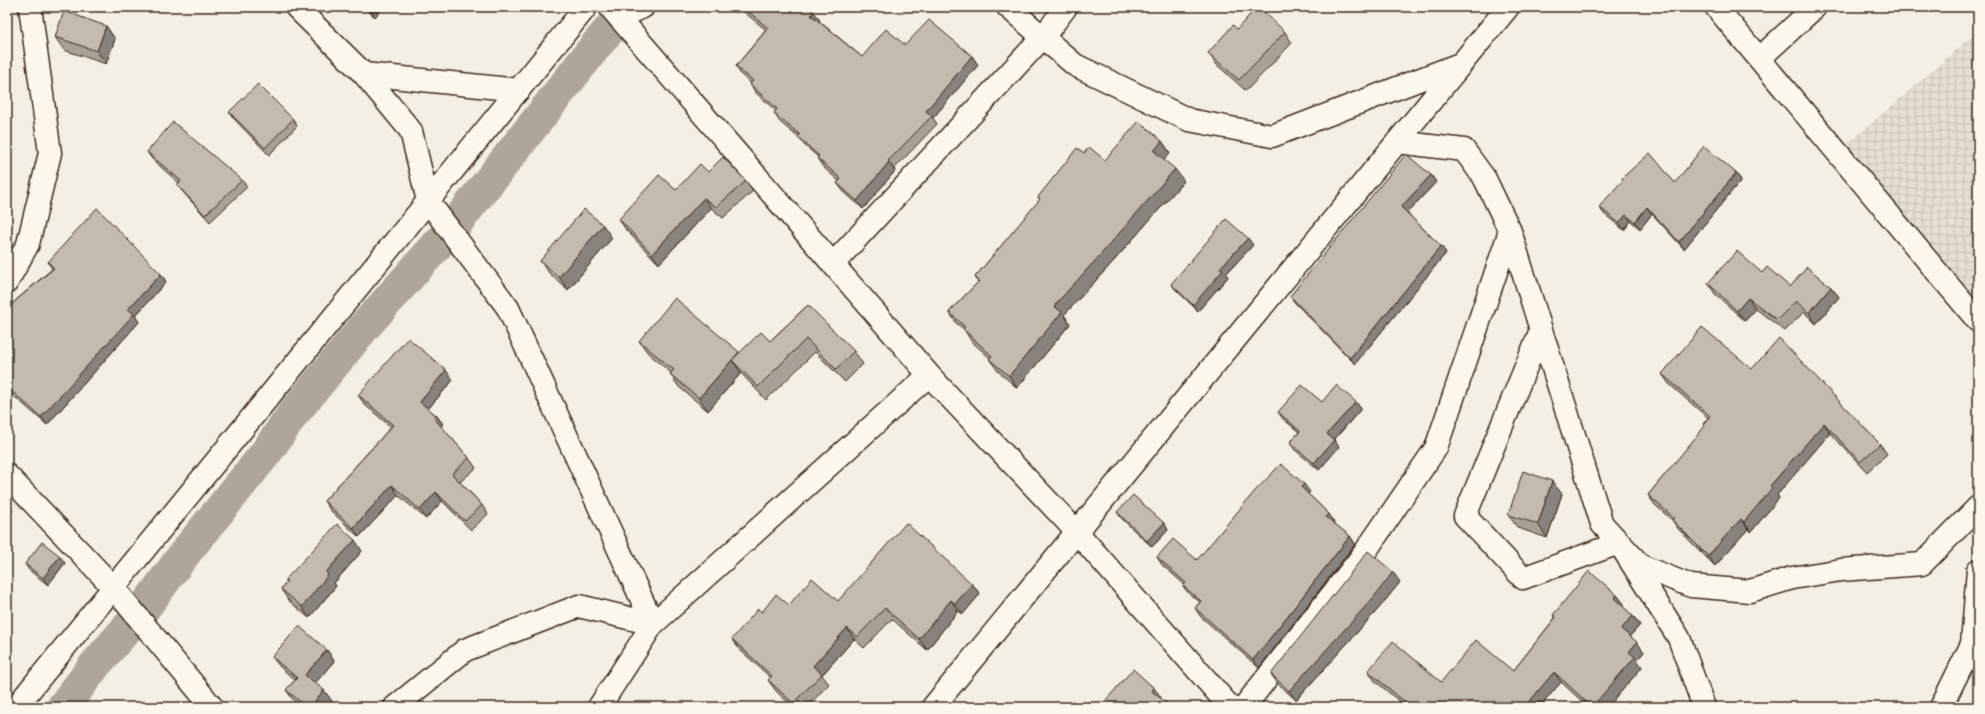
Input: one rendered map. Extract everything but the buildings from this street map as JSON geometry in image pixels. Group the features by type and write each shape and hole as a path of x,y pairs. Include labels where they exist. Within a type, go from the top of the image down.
{"street":[{"path":"7,282 28,244 50,153 30,7"},
{"path":"296,7 364,74 411,131 428,200 508,308 653,624"},
{"path":"16,707 31,686 586,7"},
{"path":"615,12 643,7"},
{"path":"1008,7 1075,65 1189,120 1272,136 1462,64"},
{"path":"833,264 1043,37 1066,7"},
{"path":"933,707 1076,531 1508,7"},
{"path":"1716,7 1978,321"},
{"path":"1760,58 1814,7"},
{"path":"615,12 929,375 1076,531 1230,707"},
{"path":"364,74 519,90"},
{"path":"1397,142 1464,150 1485,179 1510,231 1602,524 1641,566 1691,586 1750,591 1792,578 1841,570 1922,564 1978,507"},
{"path":"1244,707 1363,555 1436,448 1510,231"},
{"path":"1541,330 1465,516 1523,578 1619,543"},
{"path":"599,707 653,624 929,375"},
{"path":"7,475 113,587 212,707"},
{"path":"1619,543 1679,638 1704,707"},
{"path":"1941,707 1972,644 1978,570"},
{"path":"395,707 465,650 579,606 653,624"},
{"path":"7,692 31,686"}],"shaded area":[{"path":"1978,31 1978,309 1842,149"}],"waterway":[{"path":"63,707 95,665 142,611 185,553 265,454 293,414 365,326 453,227 598,43 629,7"}]}
